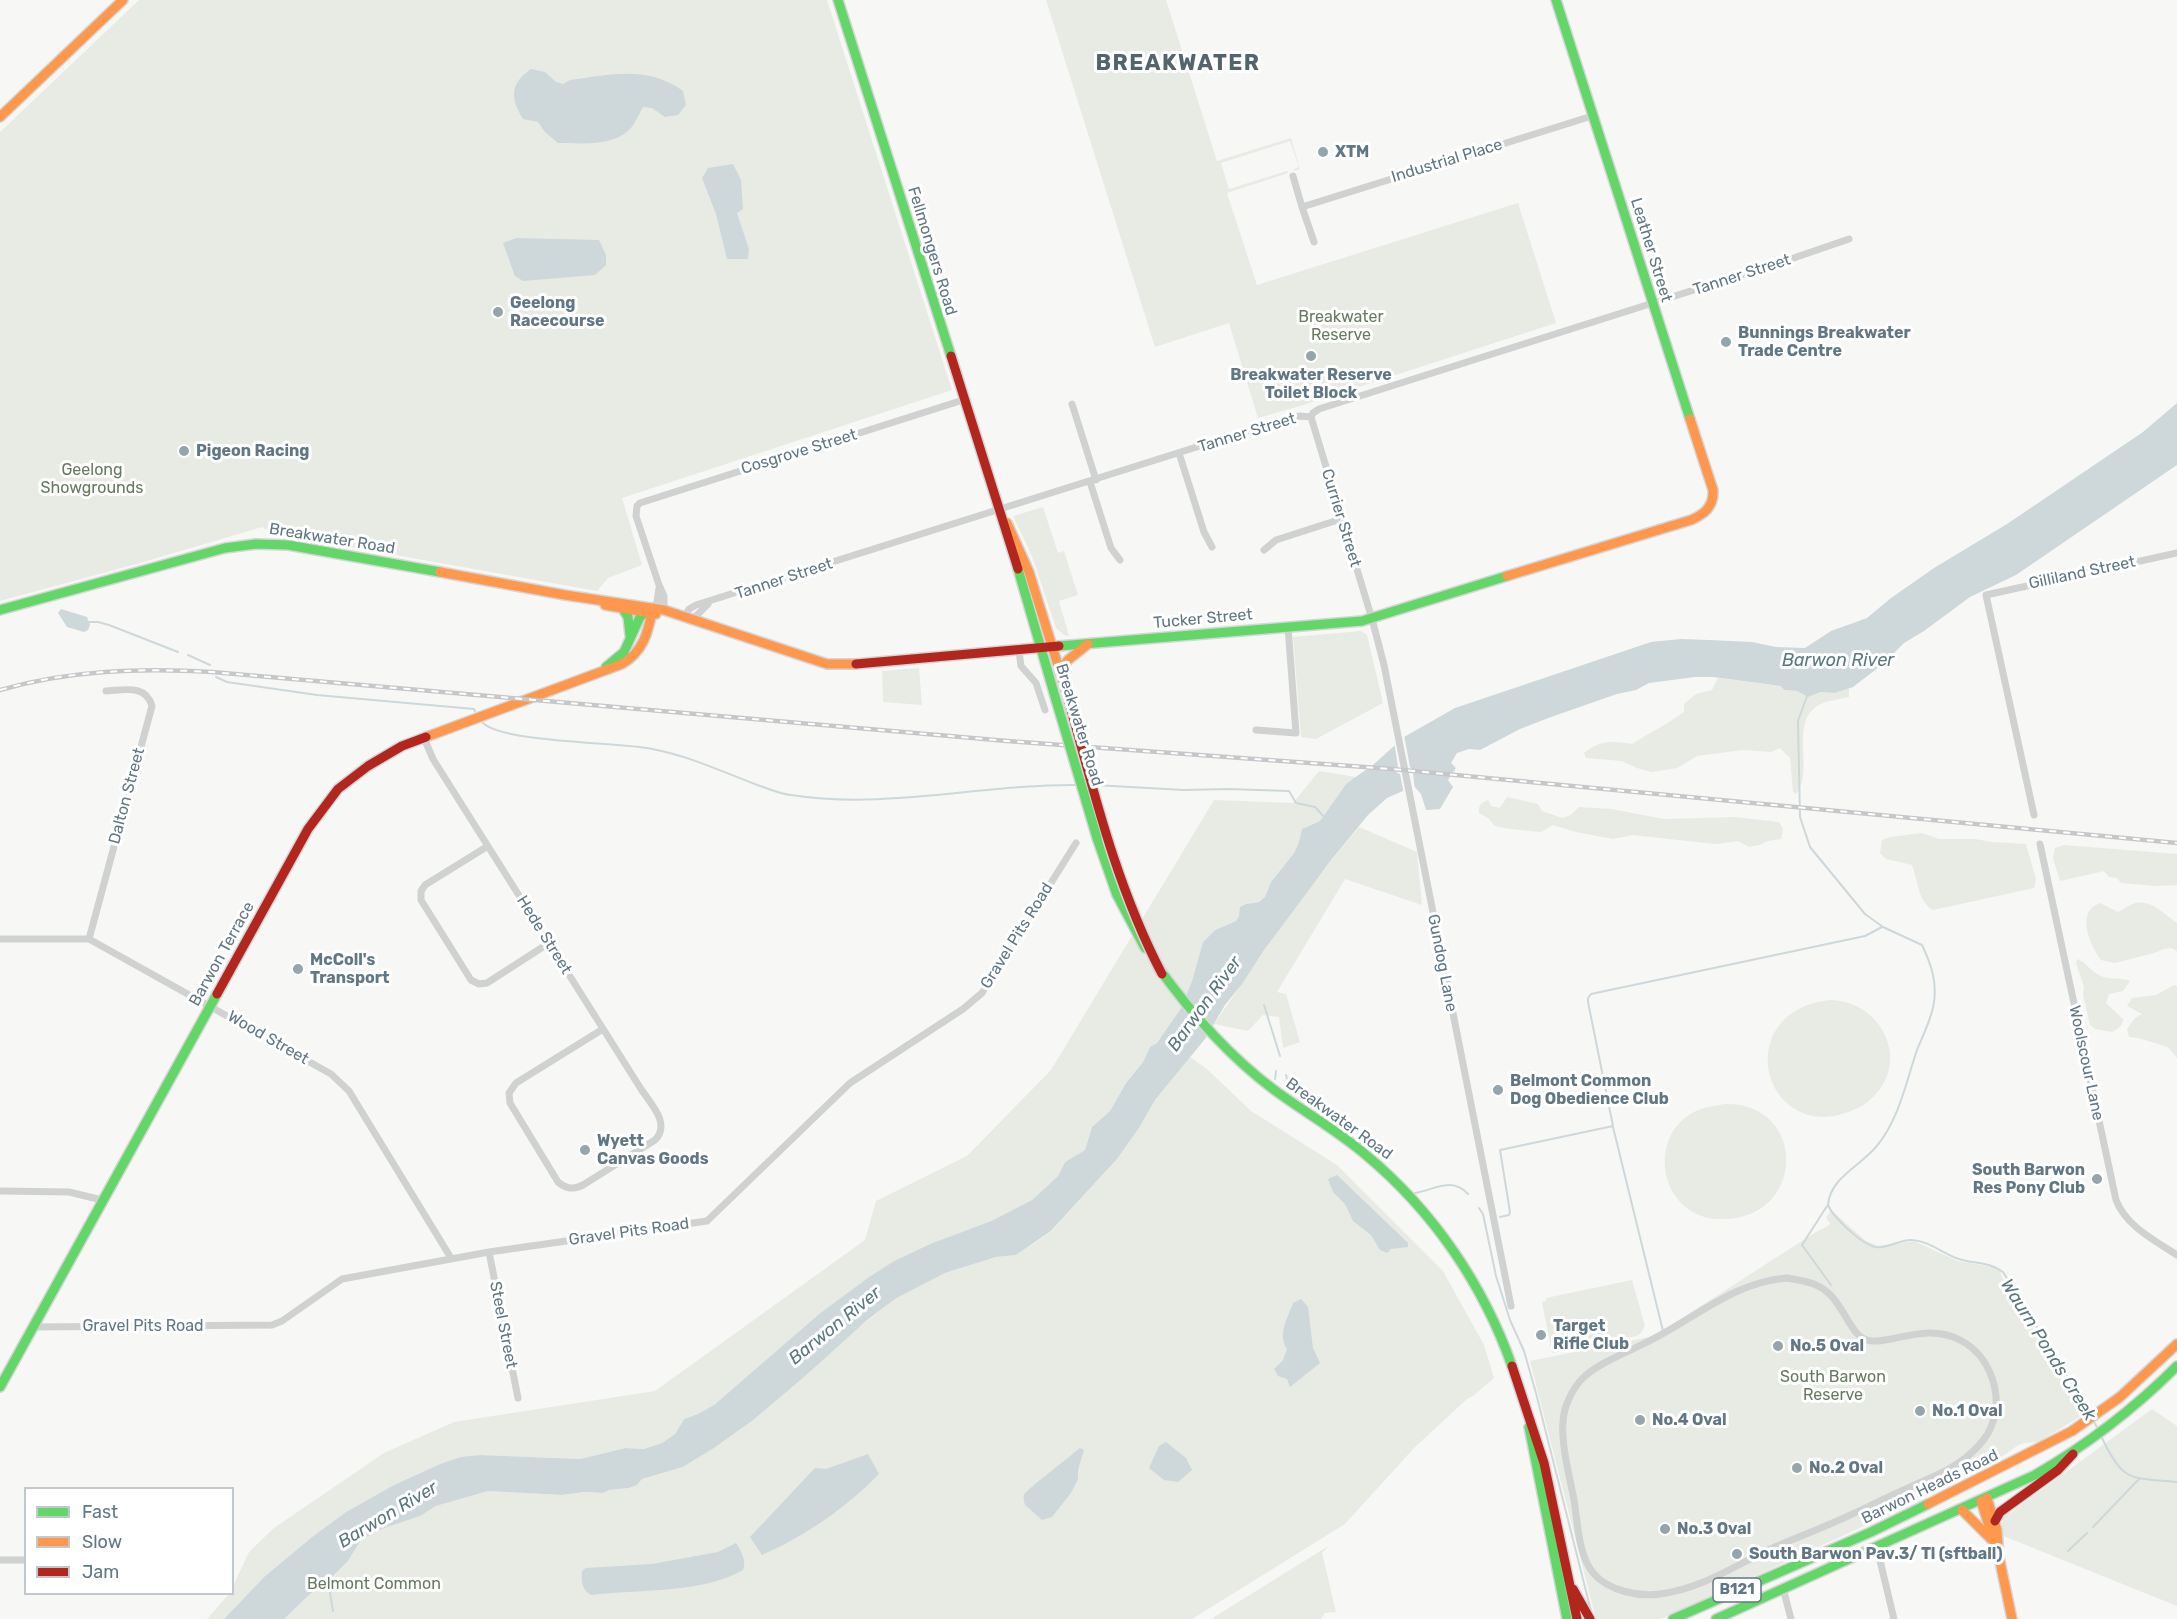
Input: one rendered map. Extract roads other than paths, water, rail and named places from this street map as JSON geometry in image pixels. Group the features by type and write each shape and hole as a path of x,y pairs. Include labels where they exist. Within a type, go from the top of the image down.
{"street":[{"path":"0,117 123,0"},
{"name":"Fellmongers Road","path":"838,0 1041,649"},
{"name":"Leather Street","path":"1556,0 1713,490 1713,502 1709,509"},
{"name":"Industrial Place","path":"1302,207 1592,116"},
{"path":"1293,176 1314,242"},
{"name":"Tanner Street","path":"687,619 710,602 1294,417 1311,417 1312,413 1319,409 1849,239"},
{"name":"Cosgrove Street","path":"655,611 659,585 636,516 637,506 646,500 963,400"},
{"path":"1072,404 1111,548 1120,560"},
{"name":"Currier Street","path":"1311,417 1372,619"},
{"path":"1179,453 1204,532 1212,547"},
{"name":"Tucker Street","path":"579,597 608,603 623,609 655,611 687,619 832,664 1019,651 1372,619 1690,520 1704,514 1709,509"},
{"name":"Fellmongers Road","path":"999,511 1011,529 1029,572 1052,647"},
{"path":"1264,550 1276,540 1341,519"},
{"name":"Breakwater Road","path":"0,610 252,543 288,545 579,597"},
{"name":"Gilliland Street","path":"2034,815 1986,595 2177,553"},
{"path":"608,603 655,611"},
{"path":"623,609 627,613 630,628 627,649"},
{"name":"Barwon Terrace","path":"596,673 615,661 627,649 655,611"},
{"name":"Barwon Terrace","path":"0,1387 308,829 338,789 368,766 402,746 620,666 633,658 645,641 655,611"},
{"name":"Gundog Lane","path":"1372,619 1397,728 1512,1306"},
{"path":"1256,730 1296,733 1288,627"},
{"path":"1060,671 1068,660 1088,644"},
{"name":"Breakwater Road","path":"1052,647 1117,876 1138,927 1162,974"},
{"name":"Breakwater Road","path":"1041,649 1106,867 1137,935 1162,974 1194,1016 1234,1057 1274,1090 1359,1149 1391,1177 1422,1210 1454,1251 1479,1292 1509,1357 1541,1452 1577,1619"},
{"path":"1019,651 1021,666 1036,683 1045,710"},
{"name":"Dalton Street","path":"89,939 152,706 148,696 139,690 106,691"},
{"name":"Hede Street","path":"424,738 434,759 662,1122 662,1132 655,1140 583,1185 569,1188 558,1182 510,1103 509,1093 516,1083 603,1029"},
{"name":"Gravel Pits Road","path":"33,1326 272,1325 282,1321 342,1279 451,1258 707,1221 850,1083 963,1009 982,993 1076,843"},
{"name":"Woolscour Lane","path":"2040,844 2119,1209 2130,1222 2177,1255"},
{"path":"488,846 425,885 421,891 421,900 471,980 479,984 487,983 549,943"},
{"name":"Wood Street","path":"0,939 89,939 331,1074 349,1090 451,1258"},
{"path":"0,1191 69,1192 102,1200"},
{"name":"Steel Street","path":"489,1252 518,1398"},
{"path":"1787,1278 1818,1285 1839,1304 1852,1328 1860,1337 1869,1341 1932,1332 1962,1340 1978,1354 1991,1374 1996,1386 1995,1409 1991,1428 1980,1443 1960,1462 1830,1525 1756,1556 1686,1590 1646,1595 1617,1589 1600,1580 1586,1561 1563,1431 1564,1410 1572,1392 1586,1376 1600,1367 1752,1284 1787,1278"},
{"name":"Barwon Heads Road","path":"1673,1619 1864,1536 2076,1430 2155,1368 2177,1344"},
{"name":"Barwon Heads Road","path":"1716,1619 1962,1510 2035,1475 2081,1447 2115,1422 2146,1397 2177,1366"},
{"name":"Breakwater Road","path":"1524,1401 1566,1619"},
{"path":"1995,1521 2003,1509 2062,1467 2081,1447"},
{"path":"1976,1481 1995,1521 2012,1619"},
{"path":"1984,1500 1990,1534 2000,1558"},
{"path":"1962,1510 1990,1534"},
{"path":"1877,1548 1894,1619"},
{"path":"0,1560 24,1560"},
{"path":"1569,1582 1590,1619"},
{"path":"1783,1588 1791,1619"}],"water":[{"path":"531,69 545,72 556,82 563,84 570,80 614,74 656,78 683,91 686,105 678,115 665,117 652,108 643,107 630,129 612,140 594,143 558,143 545,132 538,122 523,119 516,104 514,91 516,86"},
{"path":"733,164 741,180 743,209 737,213 749,249 748,259 727,259 716,214 702,178 708,168"},
{"path":"516,238 599,240 606,255 606,265 595,275 523,281 515,276 503,243"},
{"name":"Barwon River","path":"2177,403 2177,465 2016,575 1970,597 1904,643 1883,664 1853,687 1835,693 1821,692 1808,697 1797,691 1784,690 1781,686 1713,677 1649,683 1636,690 1617,694 1520,729 1480,750 1469,749 1457,753 1451,763 1456,768 1448,780 1453,787 1440,809 1426,810 1421,794 1414,786 1387,798 1368,815 1328,864 1225,1005 1205,1039 1155,1100 1117,1159 1051,1231 1016,1255 996,1257 945,1273 895,1299 866,1321 752,1421 714,1448 683,1467 642,1479 637,1485 629,1488 609,1490 603,1493 585,1492 561,1495 488,1491 436,1506 420,1516 379,1530 361,1540 348,1561 284,1619 224,1619 264,1577 346,1512 394,1485 440,1464 461,1457 481,1455 580,1459 625,1448 644,1449 662,1443 675,1434 684,1419 714,1405 819,1314 869,1277 894,1261 930,1244 991,1221 1032,1200 1058,1176 1065,1162 1085,1150 1092,1127 1110,1111 1126,1083 1143,1062 1150,1047 1157,1043 1181,1008 1192,981 1203,942 1215,930 1236,921 1240,907 1259,902 1265,897 1271,882 1294,853 1302,829 1320,821 1346,784 1374,764 1404,737 1455,708 1651,642 1681,639 1709,640 1805,648 1831,631 1867,618 1934,568 2007,524 2143,432"},
{"path":"61,609 87,617 90,625 88,630 84,632 67,627 58,613"},
{"path":"1337,1175 1408,1243 1408,1247 1391,1249 1387,1253 1380,1250 1371,1235 1353,1221 1345,1204 1333,1192 1328,1179"},
{"path":"1301,1299 1308,1307 1313,1348 1320,1363 1290,1387 1287,1379 1278,1376 1274,1369 1283,1360 1287,1349 1283,1338 1286,1320 1293,1303"},
{"path":"1166,1442 1186,1458 1192,1470 1178,1482 1164,1480 1149,1468 1159,1446"},
{"path":"1080,1448 1084,1450 1078,1470 1078,1479 1071,1493 1052,1517 1042,1520 1025,1505 1024,1495"},
{"path":"868,1454 879,1474 824,1520 762,1555 750,1537 815,1468 826,1469"},
{"path":"736,1543 744,1560 743,1570 708,1583 689,1587 591,1595 583,1585 582,1571 586,1568 652,1564 718,1552"}],"waterway":[{"path":"89,622 109,625 178,652"},
{"path":"188,655 210,665"},
{"path":"216,677 227,682 317,695 474,709 475,711"},
{"name":"Waurn Ponds Creek","path":"1807,696 1798,721 1800,817 1810,847 1865,914 1883,927 1922,945 1931,966 1935,987 1931,1014 1891,1125 1876,1147 1834,1187 1828,1205 1849,1230 1870,1245 1885,1247 1907,1240 1919,1241 1959,1259 1988,1265 2003,1272 2091,1415"},
{"path":"483,723 495,730 513,735 666,752 694,760 779,793 827,799 898,798 1006,788 1077,785"},
{"path":"1094,785 1184,790 1289,791 1296,803 1315,807 1326,819"},
{"path":"1500,1217 1509,1215 1510,1212 1500,1150 1613,1126 1588,1002 1591,994 1865,936 1882,927"},
{"path":"1264,1005 1280,1056"},
{"path":"1275,1079 1276,1071"},
{"path":"1286,1075 1290,1091"},
{"path":"1613,1127 1663,1331"},
{"path":"1415,1193 1449,1185 1456,1186 1468,1194"},
{"path":"1827,1206 1802,1245 1831,1285"},
{"path":"1479,1208 1483,1214 1496,1276 1510,1320 1524,1351 1536,1393 1591,1611"},
{"name":"Waurn Ponds Creek","path":"2093,1420 2099,1431"},
{"name":"Waurn Ponds Creek","path":"2101,1436 2116,1463 2130,1475 2177,1482"},
{"path":"2093,1527 2139,1479"},
{"path":"2068,1551 2087,1533"},
{"path":"328,1581 333,1611"}],"railway":[{"path":"0,690 79,674 158,670 212,672 1007,741 1392,769 2177,843"}],"place":[{"name":"XTM","path":"1323,152"},
{"name":"Geelong Racecourse","path":"498,312"},
{"name":"Bunnings Breakwater Trade Centre","path":"1726,342"},
{"name":"Breakwater Reserve Toilet Block","path":"1311,356"},
{"name":"Pigeon Racing","path":"184,451"},
{"name":"McColl's Transport","path":"298,969"},
{"name":"Belmont Common Dog Obedience Club","path":"1498,1090"},
{"name":"Wyett Canvas Goods","path":"585,1150"},
{"name":"South Barwon Res Pony Club","path":"2097,1179"},
{"name":"Target Rifle Club","path":"1541,1335"},
{"name":"No.5 Oval","path":"1778,1346"},
{"name":"No.1 Oval","path":"1920,1411"},
{"name":"No.4 Oval","path":"1640,1420"},
{"name":"No.2 Oval","path":"1797,1468"},
{"name":"No.3 Oval","path":"1665,1529"},
{"name":"South Barwon Pav.3/ Tl (sftball)","path":"1737,1554"}],"district":[{"name":"BREAKWATER","path":"1178,64"}],"park label":[{"name":"Breakwater Reserve","path":"1341,326"},
{"name":"Geelong Showgrounds","path":"92,479"},
{"name":"South Barwon Reserve","path":"1833,1386"},
{"name":"Belmont Common","path":"374,1584"}]}
